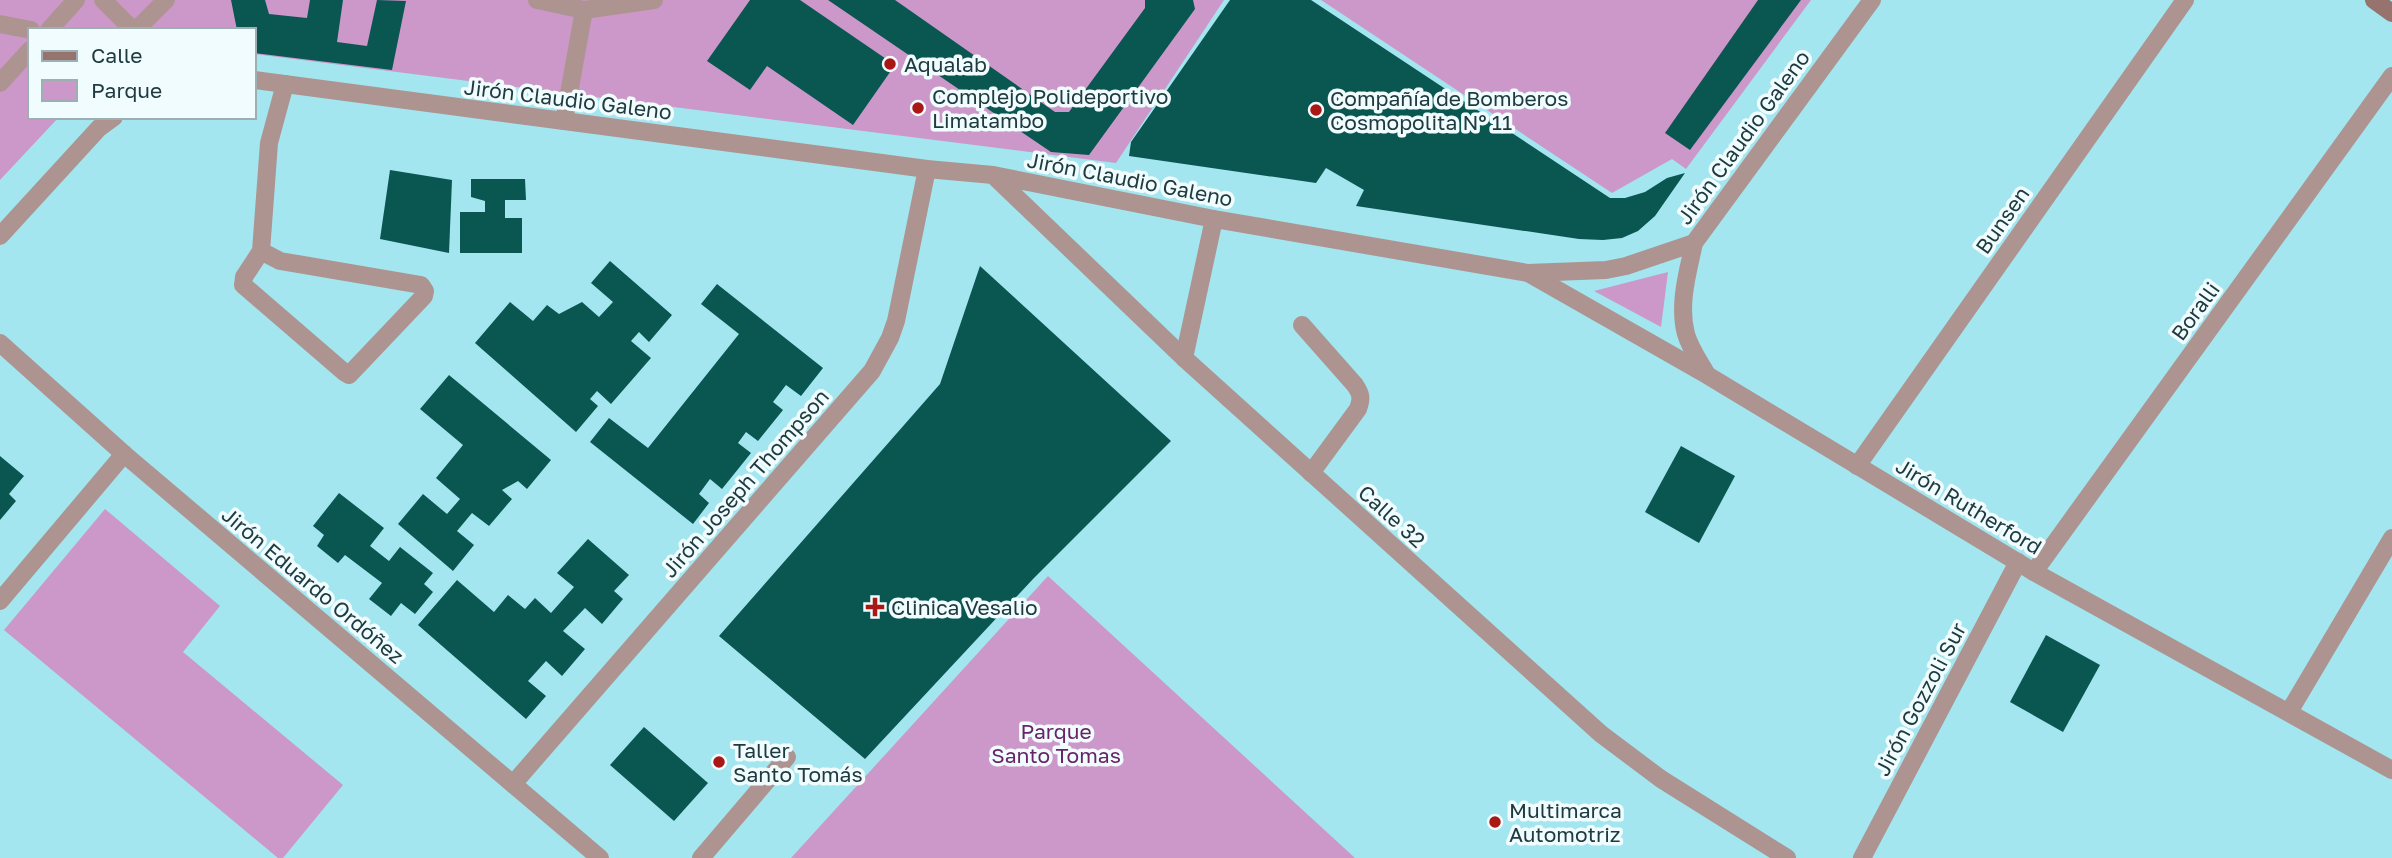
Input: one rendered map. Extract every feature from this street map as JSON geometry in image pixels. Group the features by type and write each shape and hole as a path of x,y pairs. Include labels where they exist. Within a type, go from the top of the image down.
{"main road":[{"path":"2374,0 2392,13"}],"street":[{"path":"50,28 76,0"},
{"path":"103,0 133,28"},
{"path":"137,28 166,0"},
{"path":"537,0 584,10 654,0"},
{"name":"Jirón Claudio Galeno","path":"256,80 928,169 993,175 1214,219 1528,273 1606,270 1694,243 1872,0"},
{"name":"Bunsen","path":"1857,466 2185,0"},
{"path":"564,121 584,10"},
{"path":"0,24 28,29"},
{"path":"0,83 28,52"},
{"name":"Boralli","path":"2026,567 2392,76"},
{"path":"261,251 280,261 421,285 425,291 424,296 353,373 347,374 243,285 244,277 261,251 269,144 285,84"},
{"path":"0,236 99,128 111,119"},
{"name":"Jirón Joseph Thompson","path":"513,784 872,370 896,321 928,169"},
{"name":"Calle 32","path":"993,175 1184,358 1601,734 1661,779 1787,858"},
{"path":"1184,358 1214,219"},
{"path":"1694,243 1684,292 1684,319 1690,344 1707,375"},
{"name":"Jirón Rutherford","path":"1528,273 1707,375 2026,567 2392,770"},
{"path":"1302,324 1355,385 1361,399 1359,409 1311,473"},
{"name":"Jirón Eduardo Ordóñez","path":"0,343 124,454 600,858"},
{"path":"0,601 124,454"},
{"path":"2289,712 2392,538"},
{"name":"Jirón Gozzoli Sur","path":"1863,858 2026,567"},
{"path":"701,858 787,757"}],"green space":[{"name":"Complejo Polideportivo Limatambo","path":"0,0 1224,0 1116,163 256,54 256,28 28,28 28,119 57,119 0,180"},
{"path":"1321,0 1811,0 1686,169 1672,159 1612,193"},
{"path":"1668,272 1661,327 1594,291"},
{"path":"105,509 220,606 183,652 343,785 283,858 278,858 4,630"},
{"name":"Parque Santo Tomas","path":"1048,576 1355,858 791,858"}],"building":[{"path":"231,0 265,0 269,14 307,18 310,0 343,0 337,42 367,46 377,0 406,1 392,70 256,53 256,28 237,28"},
{"path":"750,0 800,0 895,65 853,125 767,66 750,90 707,61"},
{"path":"828,0 895,0 1055,112 1069,112 1145,8 1145,0 1193,0 1195,9 1089,155 1051,152"},
{"name":"Compañía de Bomberos Cosmopolita Nº 11","path":"1230,0 1311,0 1610,198 1625,198 1645,192 1667,178 1685,173 1655,216 1638,231 1622,238 1603,240 1579,239 1356,206 1364,190 1326,168 1316,183 1129,156 1131,142"},
{"path":"1758,0 1801,0 1690,150 1665,133"},
{"path":"390,170 452,180 449,253 380,239"},
{"path":"471,179 525,179 526,200 505,200 505,218 522,218 522,253 460,253 460,212 485,212 485,201 471,197"},
{"path":"610,261 672,315 649,342 639,332 631,341 651,358 611,404 597,391 590,399 598,406 576,432 475,343 510,302 533,321 547,305 559,314 582,302 599,317 613,302 591,283"},
{"path":"980,266 1171,441 1033,579 865,759 719,636 940,384"},
{"path":"717,284 823,368 801,396 786,385 773,402 783,410 758,441 746,432 738,443 751,453 722,489 710,479 699,494 709,503 693,524 590,442 609,418 648,448 739,334 701,304"},
{"path":"449,375 551,460 527,489 518,481 502,490 512,499 489,526 472,513 457,531 474,545 453,571 398,524 423,494 447,514 460,499 436,478 463,445 420,409"},
{"path":"1681,446 1735,476 1699,543 1645,512"},
{"path":"0,456 24,476 9,494 16,501 0,520"},
{"path":"339,493 384,528 370,546 389,561 400,547 433,573 424,584 433,592 415,614 401,603 391,616 369,599 382,583 345,555 338,563 317,546 324,535 313,526"},
{"path":"588,539 629,575 614,591 623,599 602,624 585,608 563,631 585,649 562,676 546,661 528,681 546,696 526,719 418,625 457,580 494,612 508,595 525,609 535,598 551,613 574,587 557,573"},
{"path":"2046,635 2100,665 2063,732 2010,702"},
{"path":"644,727 708,783 674,821 610,765"}],"place":[{"name":"Aqualab","path":"890,64"},
{"name":"Complejo Polideportivo Limatambo","path":"918,108"},
{"name":"Compañía de Bomberos Cosmopolita Nº 11","path":"1316,110"},
{"name":"Clinica Vesalio","path":"875,607"},
{"name":"Taller Santo Tomás","path":"719,762"},
{"name":"Multimarca Automotriz","path":"1495,822"}]}
